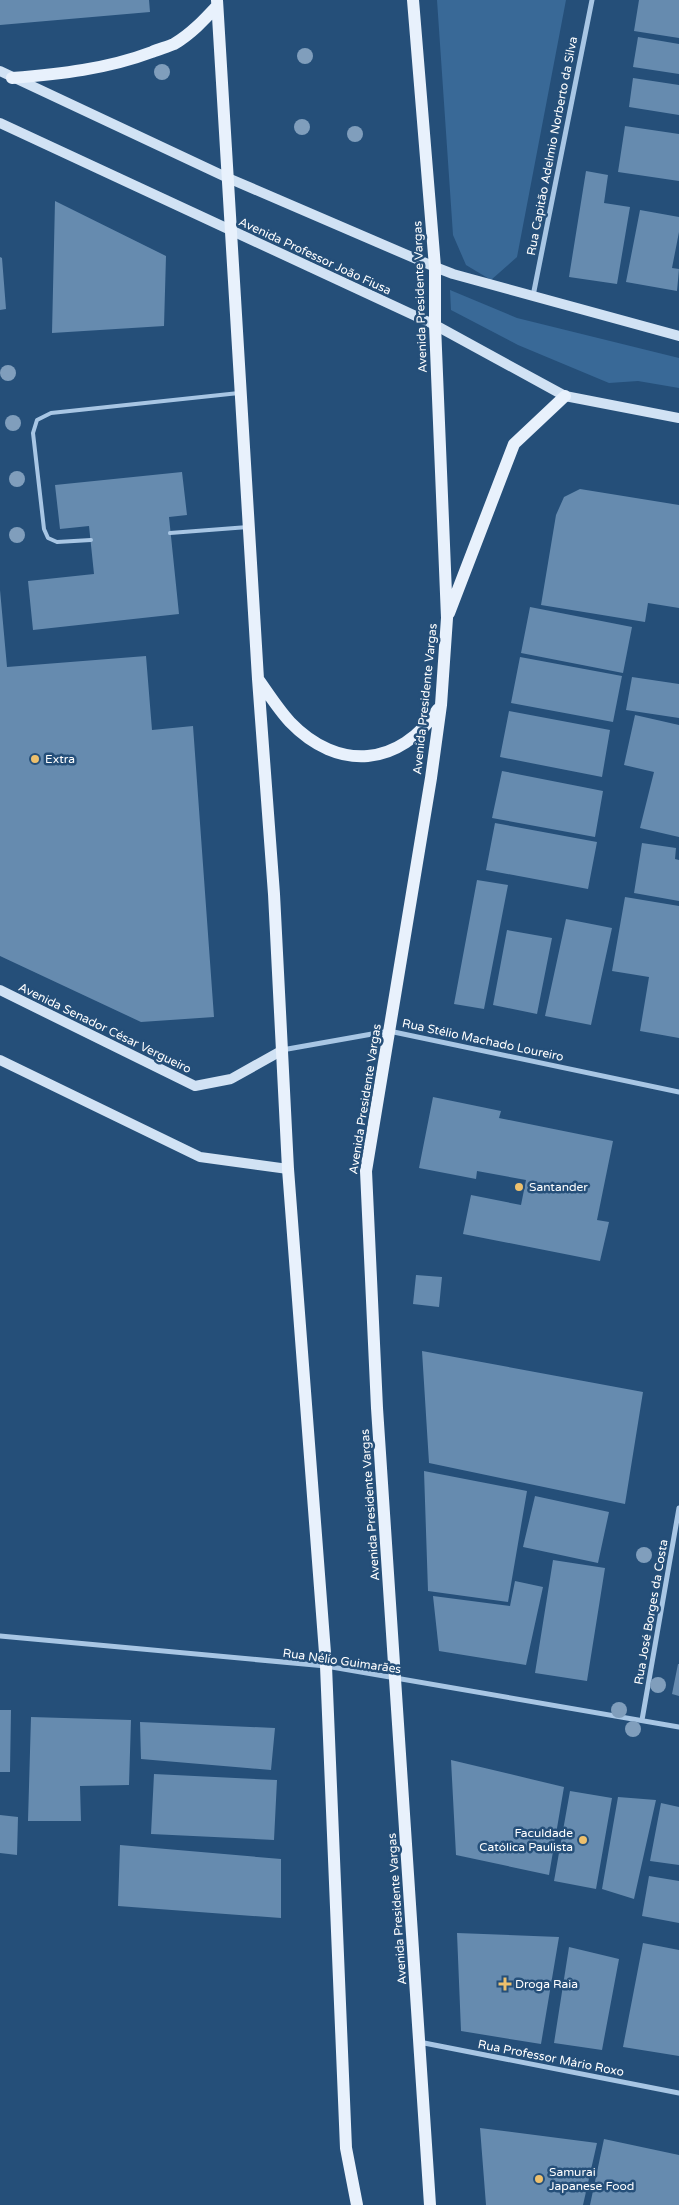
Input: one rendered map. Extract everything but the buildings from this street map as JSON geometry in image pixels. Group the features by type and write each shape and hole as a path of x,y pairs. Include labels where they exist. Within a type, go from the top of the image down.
{"main road":[{"name":"Avenida Presidente Vargas","path":"413,0 435,267 435,325 447,618 441,705 366,1171 377,1408 430,2205"},
{"path":"12,78 68,73 107,66 139,57 173,44 199,27 217,3"},
{"path":"217,3 258,678 271,846 288,1169 326,1666 346,2148 357,2205"},
{"path":"0,71 228,178 435,267 533,297 679,336"},
{"name":"Avenida Professor João Fiusa","path":"0,123 435,325 565,396 679,418"},
{"path":"447,618 514,444 565,396"},
{"path":"258,678 278,707 300,731 315,742 334,751 357,757 375,756 407,743 430,721 441,705"},
{"name":"Avenida Senador César Vergueiro","path":"0,990 195,1086 231,1079 281,1050"},
{"path":"0,1060 200,1157 288,1169"}],"street":[{"name":"Rua Capitão Adelmio Norberto da Silva","path":"533,297 592,0"},
{"name":"Rua Stélio Machado Loureiro","path":"281,1050 389,1031 679,1092"},
{"name":"Rua José Borges da Costa","path":"642,1720 679,1508"},
{"name":"Rua Nélio Guimarães","path":"0,1636 326,1666 679,1727"},
{"name":"Rua Professor Mário Roxo","path":"419,2042 679,2093"}],"lane":[{"path":"91,540 57,542 48,538 44,529 33,433 38,420 50,413 241,393"},
{"path":"170,533 249,527"}],"shaded area":[{"path":"437,0 566,0 517,257 491,280 466,265 453,235"},
{"path":"450,290 517,318 679,358 679,388 638,381 609,383 518,345 451,310"}],"place":[{"name":"Extra","path":"35,759"},
{"name":"Santander","path":"519,1187"},
{"name":"Faculdade Católica Paulista","path":"583,1840"},
{"name":"Droga Raia","path":"505,1984"},
{"name":"Samurai Japanese Food","path":"539,2179"}]}
